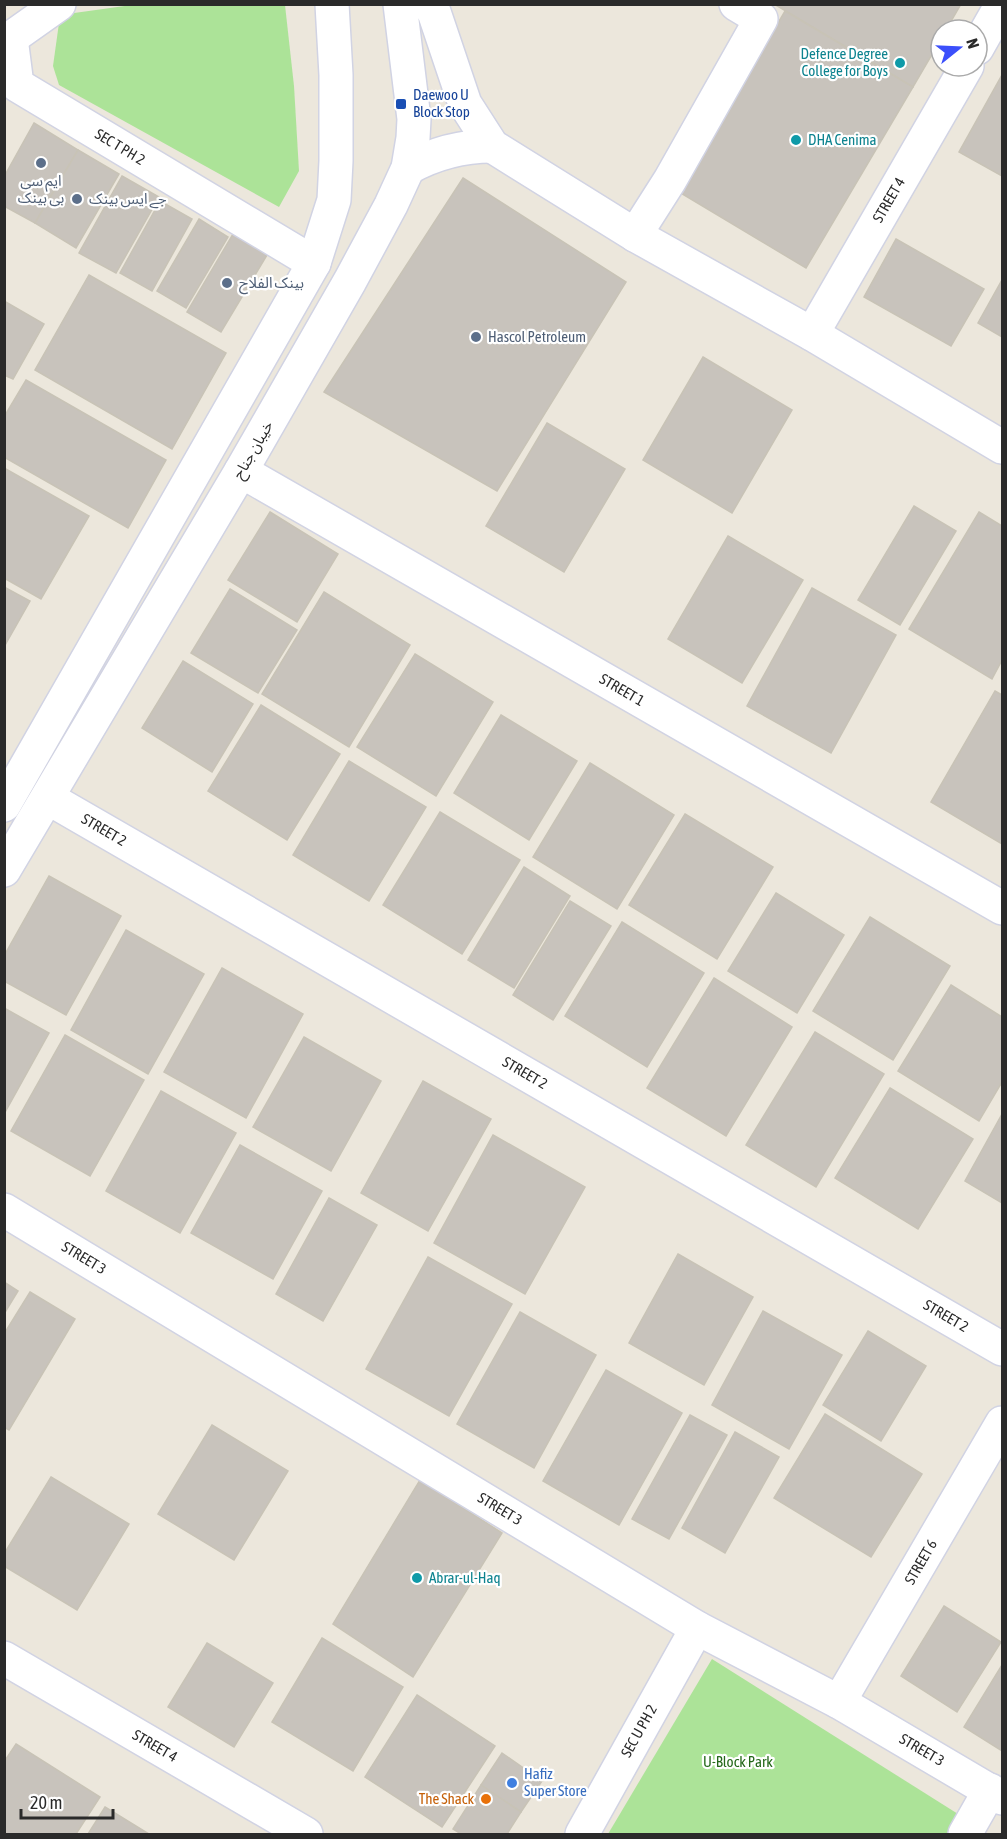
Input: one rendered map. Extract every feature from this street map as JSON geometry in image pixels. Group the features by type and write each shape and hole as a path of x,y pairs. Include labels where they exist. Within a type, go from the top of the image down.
{"street":[{"name":"SEC T PH 2","path":"59,4 8,35 11,96 314,263"},
{"path":"4,805 314,263 334,200 336,75 332,4"},
{"name":"خیبان جناح","path":"4,870 241,471 350,280 391,205 408,168 414,119 400,4"},
{"path":"428,4 434,12 465,104 492,146 635,235 812,334 1002,447"},
{"path":"635,235 670,180 761,19 736,4"},
{"path":"989,27 1002,4"},
{"name":"STREET 4","path":"812,334 960,78"},
{"path":"408,168 448,150 492,146"},
{"name":"STREET 1","path":"241,471 1002,908"},
{"name":"STREET 2","path":"48,798 1002,1349"},
{"name":"STREET 3","path":"4,1210 697,1628 839,1702 996,1794"},
{"name":"STREET 6","path":"839,1702 1002,1423"},
{"name":"SEC U PH 2","path":"582,1834 697,1628"},
{"name":"STREET 4","path":"4,1658 306,1834"},
{"path":"965,1834 996,1794"}],"green space":[{"path":"139,4 285,5 294,86 299,171 279,207 59,85 53,66 59,23 67,14"},
{"name":"U-Block Park","path":"712,1659 966,1819 956,1834 608,1834"}],"building":[{"name":"Defence Degree College for Boys","path":"774,4 961,4 953,18 929,18 929,60 913,87"},
{"name":"DHA Cenima","path":"785,11 913,87 806,268 679,192"},
{"path":"1002,75 1002,176 959,152"},
{"name":"ایم سی بی بینک","path":"34,123 78,150 35,223 4,206 4,177"},
{"name":"جے ایس بینک","path":"78,150 119,174 76,248 35,223"},
{"path":"122,176 159,197 116,273 79,253"},
{"name":"Hascol Petroleum","path":"463,178 626,282 497,491 324,392"},
{"path":"160,201 192,219 152,291 120,273"},
{"path":"199,219 228,237 186,308 157,291"},
{"name":"بینک الفلاح","path":"233,234 267,255 221,332 187,312"},
{"path":"896,239 984,289 951,346 864,297"},
{"path":"89,275 226,353 172,449 35,370"},
{"path":"1002,280 1002,337 978,323"},
{"path":"4,301 44,324 13,379 4,375"},
{"path":"703,357 792,410 732,513 643,460"},
{"path":"26,380 166,460 128,528 4,457 4,417"},
{"path":"547,423 625,469 564,572 486,526"},
{"path":"4,468 89,516 41,599 4,578"},
{"path":"914,506 956,531 900,625 858,600"},
{"path":"270,512 338,554 297,622 228,580"},
{"path":"979,512 1002,526 1002,660 992,679 909,629"},
{"path":"728,536 803,580 742,683 668,639"},
{"path":"4,587 30,601 4,647"},
{"path":"812,588 896,635 831,753 747,706"},
{"path":"230,589 297,630 258,693 191,653"},
{"path":"324,592 410,645 349,747 262,694"},
{"path":"415,654 493,702 436,796 357,747"},
{"path":"183,661 253,704 212,772 142,728"},
{"path":"995,691 1002,695 1002,844 931,802"},
{"path":"261,705 340,754 287,840 208,791"},
{"path":"501,715 577,761 529,840 454,793"},
{"path":"349,761 426,807 369,901 293,855"},
{"path":"590,763 674,815 617,909 533,857"},
{"path":"440,812 520,860 462,954 383,905"},
{"path":"685,814 773,867 717,959 629,905"},
{"path":"524,867 570,896 514,988 468,960"},
{"path":"49,876 121,916 66,1015 4,981 4,956"},
{"path":"776,893 844,935 797,1013 728,971"},
{"path":"570,901 611,926 553,1020 513,995"},
{"path":"870,917 950,966 893,1060 813,1011"},
{"path":"622,922 704,973 647,1067 565,1016"},
{"path":"126,930 204,974 148,1074 71,1030"},
{"path":"222,968 303,1014 246,1118 164,1072"},
{"path":"714,978 792,1027 726,1136 647,1088"},
{"path":"951,985 1002,1017 1002,1082 979,1121 898,1071"},
{"path":"4,1008 49,1033 4,1114"},
{"path":"815,1032 884,1074 816,1187 746,1145"},
{"path":"65,1035 144,1080 90,1176 11,1131"},
{"path":"304,1037 381,1081 331,1171 253,1127"},
{"path":"423,1081 491,1119 428,1231 361,1193"},
{"path":"890,1088 973,1139 918,1229 835,1178"},
{"path":"161,1091 236,1133 180,1233 106,1191"},
{"path":"1002,1114 1002,1203 965,1181"},
{"path":"493,1135 585,1187 525,1294 434,1243"},
{"path":"240,1145 322,1191 273,1279 191,1233"},
{"path":"329,1198 377,1225 323,1321 276,1294"},
{"path":"678,1254 753,1297 704,1385 629,1343"},
{"path":"428,1257 512,1304 449,1416 366,1369"},
{"path":"4,1282 18,1291 4,1314"},
{"path":"30,1292 75,1319 9,1430 4,1427 4,1334"},
{"path":"763,1311 842,1355 789,1449 712,1405"},
{"path":"520,1312 596,1355 534,1468 457,1424"},
{"path":"868,1331 926,1366 881,1441 823,1405"},
{"path":"606,1370 682,1413 619,1525 543,1481"},
{"path":"825,1414 922,1474 871,1557 774,1498"},
{"path":"690,1415 727,1435 669,1539 632,1519"},
{"path":"212,1425 288,1471 234,1560 158,1514"},
{"path":"735,1432 779,1457 725,1553 682,1528"},
{"path":"51,1477 129,1524 77,1610 4,1566 4,1554"},
{"name":"Abrar-ul-Haq","path":"420,1480 502,1533 413,1677 333,1624"},
{"path":"944,1606 1001,1642 957,1712 901,1676"},
{"path":"322,1638 403,1687 353,1771 272,1722"},
{"path":"207,1643 273,1683 234,1747 168,1707"},
{"path":"1002,1665 1002,1751 964,1727"},
{"path":"417,1695 495,1746 442,1827 365,1777"},
{"path":"16,1744 100,1797 76,1834 4,1834 4,1762"},
{"name":"Hafiz Super Store","path":"502,1753 542,1781 521,1812 481,1785"},
{"name":"The Shack","path":"481,1785 521,1812 507,1834 461,1834 453,1829"},
{"path":"105,1807 149,1834 88,1834"}],"place":[{"name":"Defence Degree College for Boys","path":"900,63"},
{"name":"Daewoo U Block Stop","path":"401,104"},
{"name":"DHA Cenima","path":"796,140"},
{"name":"ایم سی بی بینک","path":"41,163"},
{"name":"جے ایس بینک","path":"77,199"},
{"name":"بینک الفلاح","path":"227,283"},
{"name":"Hascol Petroleum","path":"476,337"},
{"name":"Abrar-ul-Haq","path":"417,1578"},
{"name":"Hafiz Super Store","path":"512,1783"},
{"name":"The Shack","path":"486,1799"}]}
